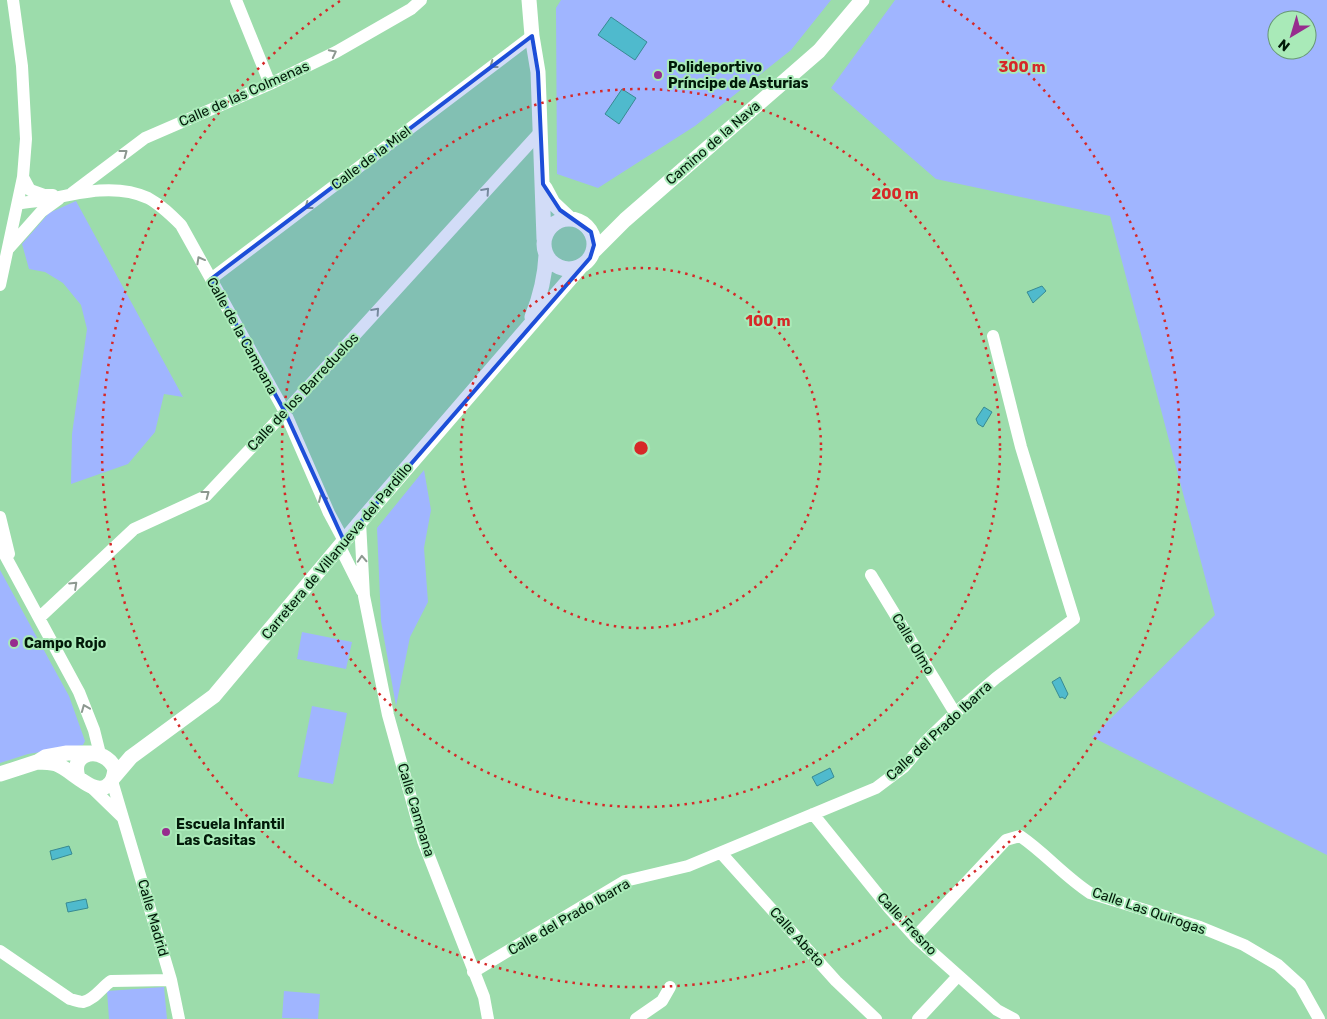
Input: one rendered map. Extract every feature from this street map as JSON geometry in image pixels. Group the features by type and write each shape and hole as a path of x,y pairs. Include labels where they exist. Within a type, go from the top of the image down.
{"street":[{"path":"0,285 23,177 26,139 22,66 13,0"},
{"name":"Calle de las Colmenas","path":"67,195 145,138 270,84 336,52 411,9 421,0"},
{"path":"530,0 532,36 538,72 544,247 546,255 551,262 566,269 574,269 581,266 590,258 593,252 593,239 587,227 576,220 570,219 557,222 551,226 544,239"},
{"name":"Camino de la Nava","path":"593,252 625,220 819,51 862,0"},
{"path":"239,1 270,84"},
{"name":"Calle de la Miel","path":"211,279 532,36"},
{"name":"Calle de los Barreduelos","path":"39,618 134,529 206,496 540,132"},
{"path":"106,167 107,176 118,190"},
{"name":"Calle de la Campana","path":"23,177 30,190 44,195 67,195 118,190 148,198 181,225 285,412 364,596"},
{"path":"543,184 553,203 570,219"},
{"path":"8,248 41,212 67,195"},
{"name":"Calle de la Campana","path":"18,204 67,195"},
{"path":"18,204 27,211 41,212"},
{"name":"Camino de la Nava","path":"587,227 605,229 625,220"},
{"name":"Carretera de Villanueva del Pardillo","path":"527,328 538,301 545,274 546,255"},
{"name":"Carretera de Villanueva del Pardillo","path":"113,780 131,757 214,696 360,522 581,266"},
{"name":"Calle del Prado Ibarra","path":"473,972 625,881 688,866 876,788 904,768 925,742 996,678 1074,619 1021,447 993,336"},
{"path":"0,517 13,568"},
{"path":"360,522 364,596"},
{"path":"0,546 79,692 94,730 100,755 114,766 113,780 107,786 100,789 83,781 57,764 37,762"},
{"name":"Calle Olmo","path":"871,575 955,713"},
{"name":"Calle Campana","path":"364,596 388,715 410,797 423,841 484,996 488,1019"},
{"path":"0,774 37,762 45,757 67,753 100,755 116,760 131,757"},
{"path":"100,755 84,756 78,763 76,772 83,781 124,818"},
{"name":"Calle Madrid","path":"113,780 171,980 179,1019"},
{"name":"Calle Fresno","path":"813,814 889,908 915,937 997,1010 1014,1019"},
{"name":"Calle Las Quirogas","path":"915,937 1006,840 1020,836 1035,846 1076,884 1090,893 1200,927 1244,945 1278,965 1300,985 1319,1019"},
{"name":"Calle Abeto","path":"721,853 836,981 876,1019"},
{"path":"0,951 70,999 83,1002 93,997 103,986 111,982 171,980"},
{"path":"918,1019 958,976"},
{"path":"636,1019 662,1001 670,987"}],"highlighted area":[{"path":"532,36 538,72 543,184 560,210 591,232 594,245 590,258 344,541 285,412 211,279"}],"shaded area":[{"name":"Polideportivo Príncipe de Asturias","path":"561,0 831,0 791,50 695,126 598,188 557,174 556,8"},
{"path":"895,0 1327,0 1327,855 1092,737 1215,615 1110,216 936,179 831,88"},
{"path":"611,17 647,42 635,60 598,35"},
{"path":"622,89 636,98 619,124 605,114"},
{"path":"76,201 183,397 164,394 155,432 128,464 71,484 72,434 87,329 81,305 63,283 45,272 29,269 22,244 49,213"},
{"path":"1042,286 1046,291 1033,303 1027,292"},
{"path":"984,407 992,412 983,427 978,424 976,419"},
{"path":"424,470 431,510 424,548 428,602 410,637 396,706 381,621 377,528"},
{"path":"0,570 69,696 85,741 83,745 28,754 0,763"},
{"path":"302,632 352,642 346,669 297,659"},
{"path":"1060,677 1068,694 1065,699 1060,698 1052,682"},
{"path":"312,706 347,713 333,784 298,777"},
{"path":"830,768 834,777 817,786 812,777"},
{"path":"69,846 72,854 52,860 50,851"},
{"path":"86,899 88,908 68,912 66,903"},
{"path":"164,987 167,1019 109,1019 107,991"},
{"path":"284,991 320,994 318,1019 282,1018"}],"place":[{"name":"Polideportivo Príncipe de Asturias","path":"658,75"},
{"name":"Campo Rojo","path":"14,643"},
{"name":"Escuela Infantil Las Casitas","path":"166,832"}]}
